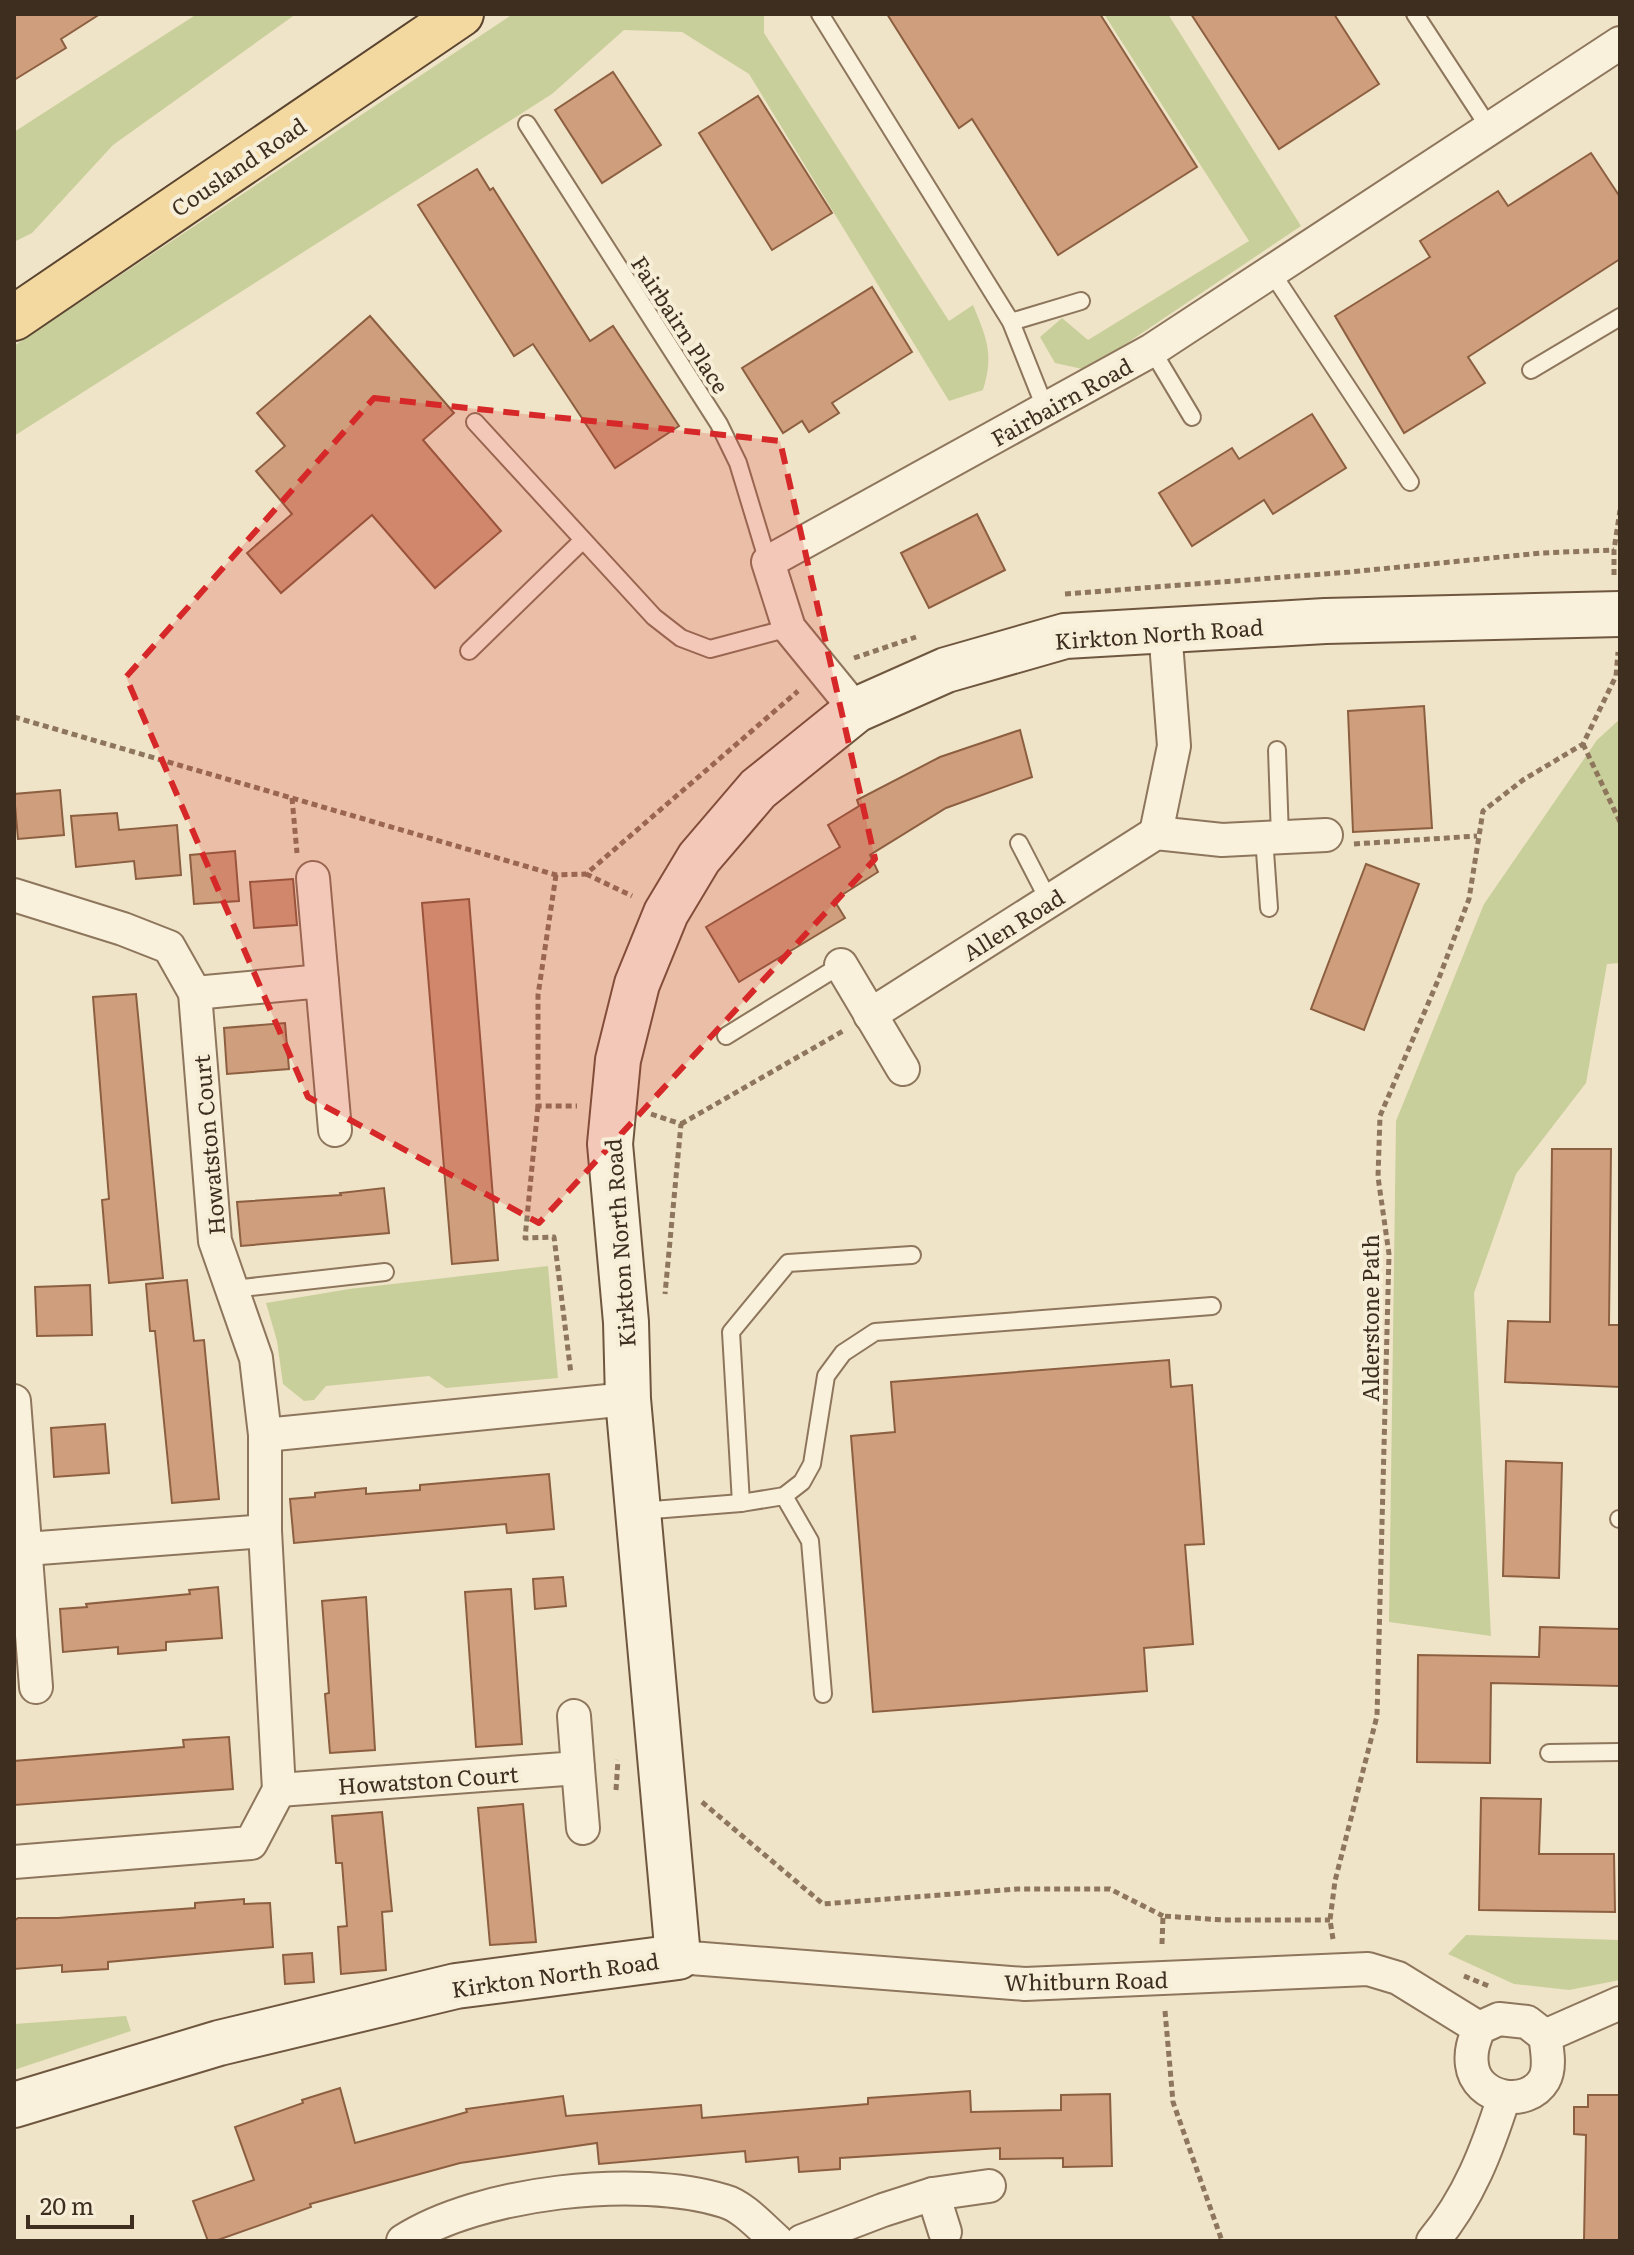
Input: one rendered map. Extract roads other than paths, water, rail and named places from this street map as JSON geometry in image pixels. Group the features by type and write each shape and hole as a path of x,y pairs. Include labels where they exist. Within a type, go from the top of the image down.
{"main road":[{"name":"Cousland Road","path":"14,318 461,14"},
{"name":"Kirkton North Road","path":"14,2105 219,2043 456,1986 678,1957 637,1511 628,1399 626,1322 610,1144 618,1060 637,984 666,913 699,858 758,789 856,710 946,670 1065,636 1325,621 1618,616"}],"street":[{"name":"Fairbairn Road","path":"768,562 1152,350 1614,51"},
{"path":"768,562 789,628 856,710"},
{"path":"1165,629 1174,746 1156,833 1222,840 1326,835"},
{"name":"Allen Road","path":"870,1015 1156,833"},
{"path":"313,878 335,1130"},
{"name":"Howatston Court","path":"14,895 123,929 169,947 195,993 215,1241 256,1358 265,1435 265,1531 279,1790 578,1768"},
{"path":"841,965 903,1069"},
{"path":"195,993 322,981"},
{"path":"265,1435 628,1399"},
{"path":"14,1401 36,1687"},
{"path":"26,1549 265,1531"},
{"path":"574,1716 583,1828"},
{"path":"14,1862 251,1843 279,1790"},
{"name":"Whitburn Road","path":"678,1957 1025,1984 1189,1978 1339,1949 1368,1969 1398,1978 1479,2028"},
{"path":"1545,2036 1620,2003"},
{"path":"1499,2019 1527,2022 1545,2036 1548,2060 1544,2080 1525,2096 1504,2097 1482,2088 1472,2068 1472,2048 1479,2028 1499,2019"},
{"path":"1433,2241 1471,2187 1504,2097"},
{"path":"802,2241 933,2194 989,2186"},
{"path":"403,2241 422,2229 496,2203 562,2193 628,2189 679,2191 727,2201 777,2241"},
{"path":"933,2194 945,2232"}],"lane":[{"path":"820,14 1011,322 1046,410"},
{"path":"1415,14 1490,129"},
{"name":"Fairbairn Place","path":"527,124 719,424 738,463 768,562"},
{"path":"1272,273 1410,482"},
{"path":"1011,322 1081,301"},
{"path":"1531,370 1620,317"},
{"path":"1152,350 1192,417"},
{"path":"475,422 654,617 681,638 710,649 789,628"},
{"path":"469,651 583,540"},
{"path":"1269,908 1277,750"},
{"path":"1019,843 1049,901"},
{"path":"726,1036 841,965"},
{"path":"741,1503 731,1332 788,1263 912,1255"},
{"path":"233,1289 385,1272"},
{"path":"637,1511 741,1503 784,1496 802,1482 812,1464 826,1376 843,1353 875,1332 1212,1306"},
{"path":"784,1496 810,1541 823,1694"},
{"path":"1549,1753 1620,1752"}]}
